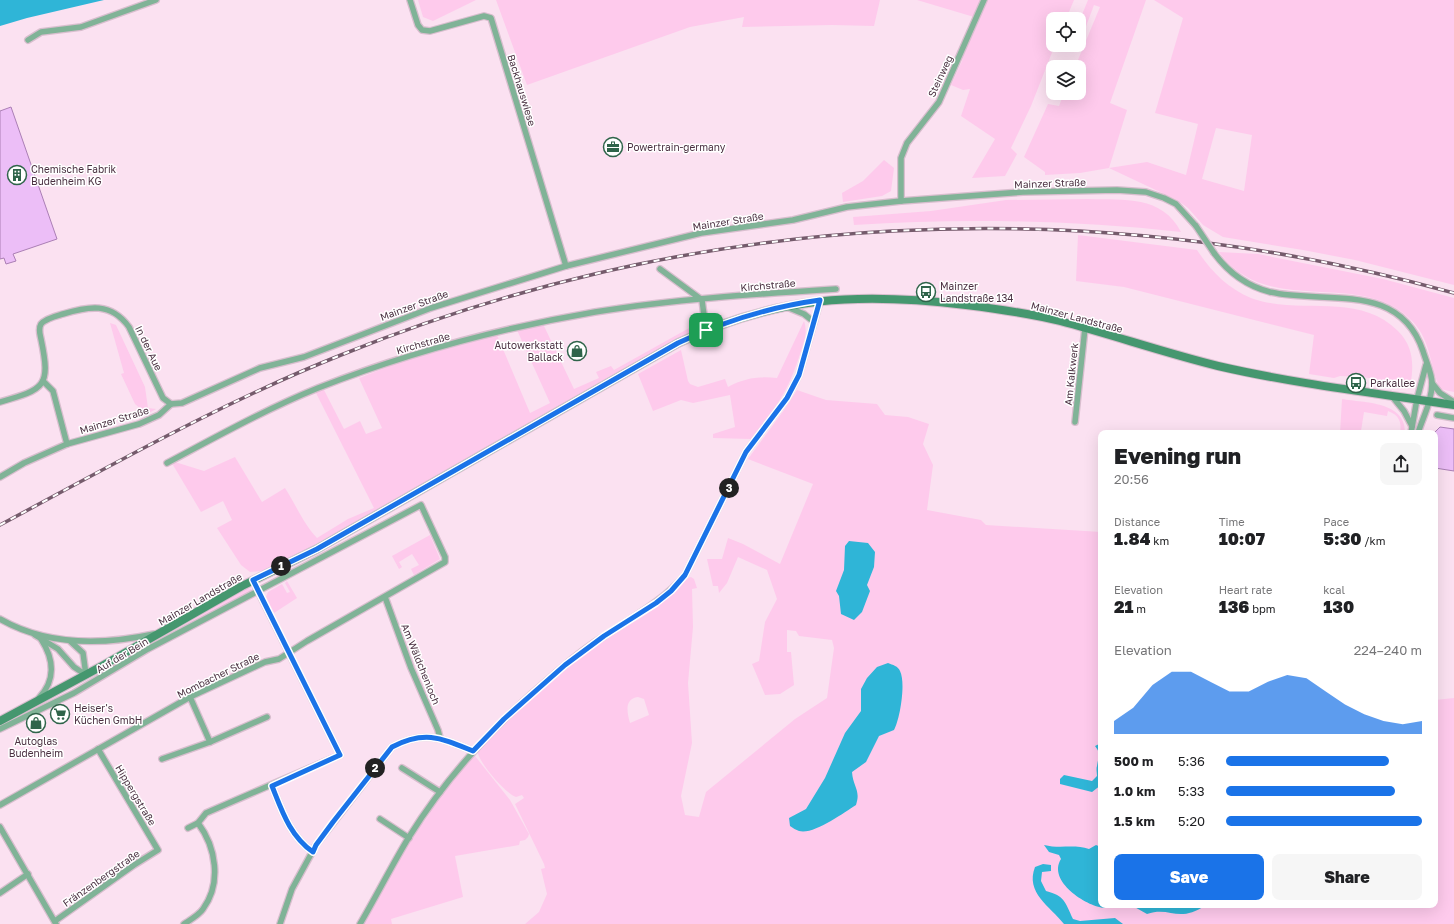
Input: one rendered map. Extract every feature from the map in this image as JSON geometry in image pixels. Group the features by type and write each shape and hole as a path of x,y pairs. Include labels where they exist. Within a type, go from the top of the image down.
{"main road":[{"name":"Mainzer Landstraße","path":"0,720 86,675 253,580 317,549 678,343 735,319 783,306 820,300 868,298 925,301 1025,313 1085,328 1189,359 1244,372 1310,384 1454,405"}],"street":[{"path":"28,40 41,32 81,27 156,0"},
{"name":"Backhauswiese","path":"410,0 418,25 422,30 430,31 484,16 491,18 566,266"},
{"name":"Steinweg","path":"901,201 901,158 906,143 939,102 984,0"},
{"name":"Mainzer Straße","path":"0,477 24,463 67,444 139,424 156,417 171,404 182,403 251,371 304,356 431,308 566,266 701,234 793,220 847,207 901,201 1023,192 1117,190 1146,192 1176,204 1196,226 1214,254 1230,272 1258,288 1285,294 1354,298 1388,310 1405,322 1417,338 1432,383"},
{"path":"660,270 702,300 706,330"},
{"name":"Kirchstraße","path":"167,463 268,410 318,388 397,360 447,345 545,322 596,312 702,300 836,289"},
{"path":"360,924 408,838 440,792 473,751 504,719 565,665 671,591 685,575 694,561 746,452 787,398 799,375 820,300"},
{"path":"783,306 804,314 814,322"},
{"name":"In der Aue","path":"44,381 46,363 39,330 41,324 50,318 84,308 100,307 111,310 123,318 129,327 161,394 171,404"},
{"name":"Am Kalkwerk","path":"1075,422 1085,328"},
{"path":"1411,430 1417,399 1426,365"},
{"path":"0,402 33,391 44,381 53,391 67,444"},
{"path":"1419,430 1429,401 1432,383"},
{"path":"1432,383 1440,393 1454,402"},
{"path":"1391,395 1404,411 1412,426"},
{"path":"1437,415 1454,418"},
{"name":"Mombacher Straße","path":"0,805 190,697 265,662 278,659 290,653 307,641 445,562 445,557 421,505"},
{"name":"Auf der Bein","path":"0,729 74,693 148,649 421,505"},
{"path":"188,828 198,823 206,813 272,786 340,755 253,580"},
{"name":"Am Wäldchenloch","path":"385,597 440,738"},
{"path":"0,619 34,634 58,649 74,668 86,675"},
{"path":"34,634 68,640 115,641 162,632"},
{"path":"37,701 47,688 52,669 51,657 41,639"},
{"path":"68,640 77,646 83,653 86,675"},
{"path":"190,697 210,742"},
{"path":"162,758 210,742 267,717"},
{"path":"280,924 292,889 316,845 392,747 415,738 440,738 473,751"},
{"name":"Hippergstraße","path":"98,749 158,850"},
{"path":"402,768 440,792"},
{"path":"272,786 285,818 294,834 304,846 313,852"},
{"path":"380,819 408,838"},
{"path":"184,924 203,910 209,900 213,886 215,868 211,848 198,823"},
{"path":"0,827 56,923"},
{"name":"Fränzenbergstraße","path":"56,923 134,865 158,850"},
{"path":"0,893 28,874"}],"shaded area":[{"path":"418,0 476,0 433,21 423,17"},
{"path":"496,0 880,0 874,26 832,25 742,27 744,17 690,27 527,85"},
{"path":"917,0 1074,0 1069,12 1046,12 1046,52 1052,52 1049,60 1046,60 1046,68 1031,106 1011,148 1017,154 1005,176 972,178 995,139 961,116 970,89 963,90 951,85 962,61 974,17"},
{"path":"1088,0 1146,0 1110,103 1127,110 1109,168 1080,173 1045,175 1045,172 1024,157 1048,104 1059,106 1061,100 1086,100 1086,60 1078,60 1081,52 1086,52 1086,41 1100,7 1094,5 1086,26 1086,12 1083,12"},
{"path":"1154,0 1454,0 1454,285 1355,260 1223,237 1203,225 1188,208 1177,200 1109,168 1147,162 1186,175 1198,124 1155,113 1183,18","holes":["1216,128 1252,135 1244,191 1202,179"]},
{"path":"884,160 894,168 891,191 882,196 843,202 842,193 863,181"},
{"path":"1006,200 1128,200 1153,206 1164,211 1173,220 1181,232 1099,225 1018,221 936,221 854,225 853,217 931,211"},
{"path":"1078,235 1197,250 1220,278 1234,289 1251,298 1269,303 1347,308 1365,312 1382,319 1398,331 1410,350 1412,357 1412,372 1410,387 1364,377 1340,376 1334,378 1309,374 1314,335 1124,287 1076,281"},
{"path":"1219,252 1258,254 1383,279 1454,298 1454,392 1440,389 1427,346 1419,329 1413,322 1392,306 1368,297 1341,293 1288,289 1262,284 1239,272"},
{"path":"804,321 806,330 805,338 791,379 768,418 751,439 713,438 713,434 735,427 730,395 693,403 681,400 653,411 638,374 681,350 688,381 690,384 698,387 725,379 728,387 752,378 777,378"},
{"path":"110,323 116,325 145,387 148,408 156,409 147,414 135,404 121,374 124,373"},
{"path":"536,325 544,326 574,389 599,378 596,372 611,366 614,370 691,327 693,332 376,511 261,572 250,572 241,565 217,528 232,520 223,501 201,512 173,465 175,462 204,471 235,457 262,502 285,488 304,520 317,538 348,519 374,508 315,391 324,390 344,429 360,421 366,434 382,428 359,378 400,362 497,335 530,413 550,403 517,330"},
{"path":"797,390 826,400 877,404 885,415 908,417 929,424 923,444 933,465 927,510 981,520 986,525 1098,532 1098,908 1438,908 1438,700 1454,698 1454,924 525,924 539,912 547,894 541,869 545,868 544,864 515,804 524,798 522,795 516,797 499,784 482,762 477,750 526,701 566,666 593,646 663,600 688,578 691,577 694,579 697,588 692,589 693,627 688,683 692,743 681,796 685,815 699,817 706,792 795,719 827,698 834,648 832,640 799,636 796,631 787,630 787,652 791,652 794,685 780,694 765,695 752,664 759,661 765,622 777,599 767,570 738,557 727,583 719,593 718,586 713,586 707,559 722,559 728,538 743,544 780,564 813,484 748,459","holes":["638,697 644,699 649,715 630,723 628,715 630,700"]},
{"path":"1342,399 1372,403 1391,409 1399,415 1404,430 1400,430 1401,425 1399,419 1388,411 1387,416 1364,412 1361,430 1340,430"},
{"path":"430,535 440,559 414,575 411,569 419,565 412,554 399,562 402,567 399,569 392,556"},
{"path":"287,581 297,598 274,613 266,597 268,592 282,584 287,593 290,592 285,583"},
{"path":"247,588 251,589 252,592 95,680 0,727 0,725 100,675"},
{"path":"472,755 475,756 510,800 529,834 528,837 525,840 520,841 519,845 455,856 463,897 391,919 392,924 362,924 421,822 423,823 430,813 429,809"}],"water":[{"path":"0,0 104,0 27,18 0,26"},
{"path":"849,541 868,543 875,552 874,567 867,585 870,591 862,612 854,620 841,614 839,596 836,591 844,570 845,546"},
{"path":"888,663 898,668 900,671 902,677 902,701 894,730 879,736 866,762 852,772 858,796 856,805 820,827 805,831 796,830 790,826 789,818 806,809 825,778 845,733 861,711 861,689 867,678 877,667"},
{"path":"1098,762 1098,787 1092,792 1060,784 1060,779 1064,775 1092,781 1097,776"},
{"path":"1044,845 1089,849 1096,845 1098,846 1098,906 1088,903 1070,891 1059,876 1058,867 1061,859 1059,855 1049,852"},
{"path":"1043,864 1051,865 1051,871 1042,872 1041,881 1046,891 1057,895 1064,900 1073,919 1080,921 1115,918 1123,924 1064,924 1040,898 1033,884 1035,867"},
{"path":"1136,908 1201,908 1196,911 1181,914 1155,912 1147,914"}],"building":[{"name":"Chemische Fabrik Budenheim KG","path":"11,107 57,239 13,254 16,261 6,264 4,258 0,259 0,111"},
{"path":"1440,427 1454,429 1454,471 1438,468 1437,430"},
{"name":"Autoglas Budenheim","path":"40,717 43,725 33,730 29,722"}],"railway":[{"path":"0,525 168,435 297,373 341,355 476,306 614,270 752,245 892,231 1033,229 1174,239 1314,260 1454,293"}],"place":[{"name":"Powertrain-germany","path":"613,147"},
{"name":"Chemische Fabrik Budenheim KG","path":"17,175"},
{"name":"Mainzer Landstraße 134","path":"926,292"},
{"name":"Autowerkstatt Ballack","path":"577,351"},
{"name":"Parkallee","path":"1356,383"},
{"name":"Heiser's Küchen GmbH","path":"60,714"},
{"name":"Autoglas Budenheim","path":"36,723"}],"route":[{"path":"820,300 799,375 787,398 746,452 694,561 685,575 671,591 656,603 604,636 565,665 504,719 473,751 440,738 427,737 415,738 392,747 333,822 316,845 313,852 304,846 294,834 285,818 272,786 340,755 253,580 317,549 678,343 706,330 735,319 783,306 820,300"}]}
